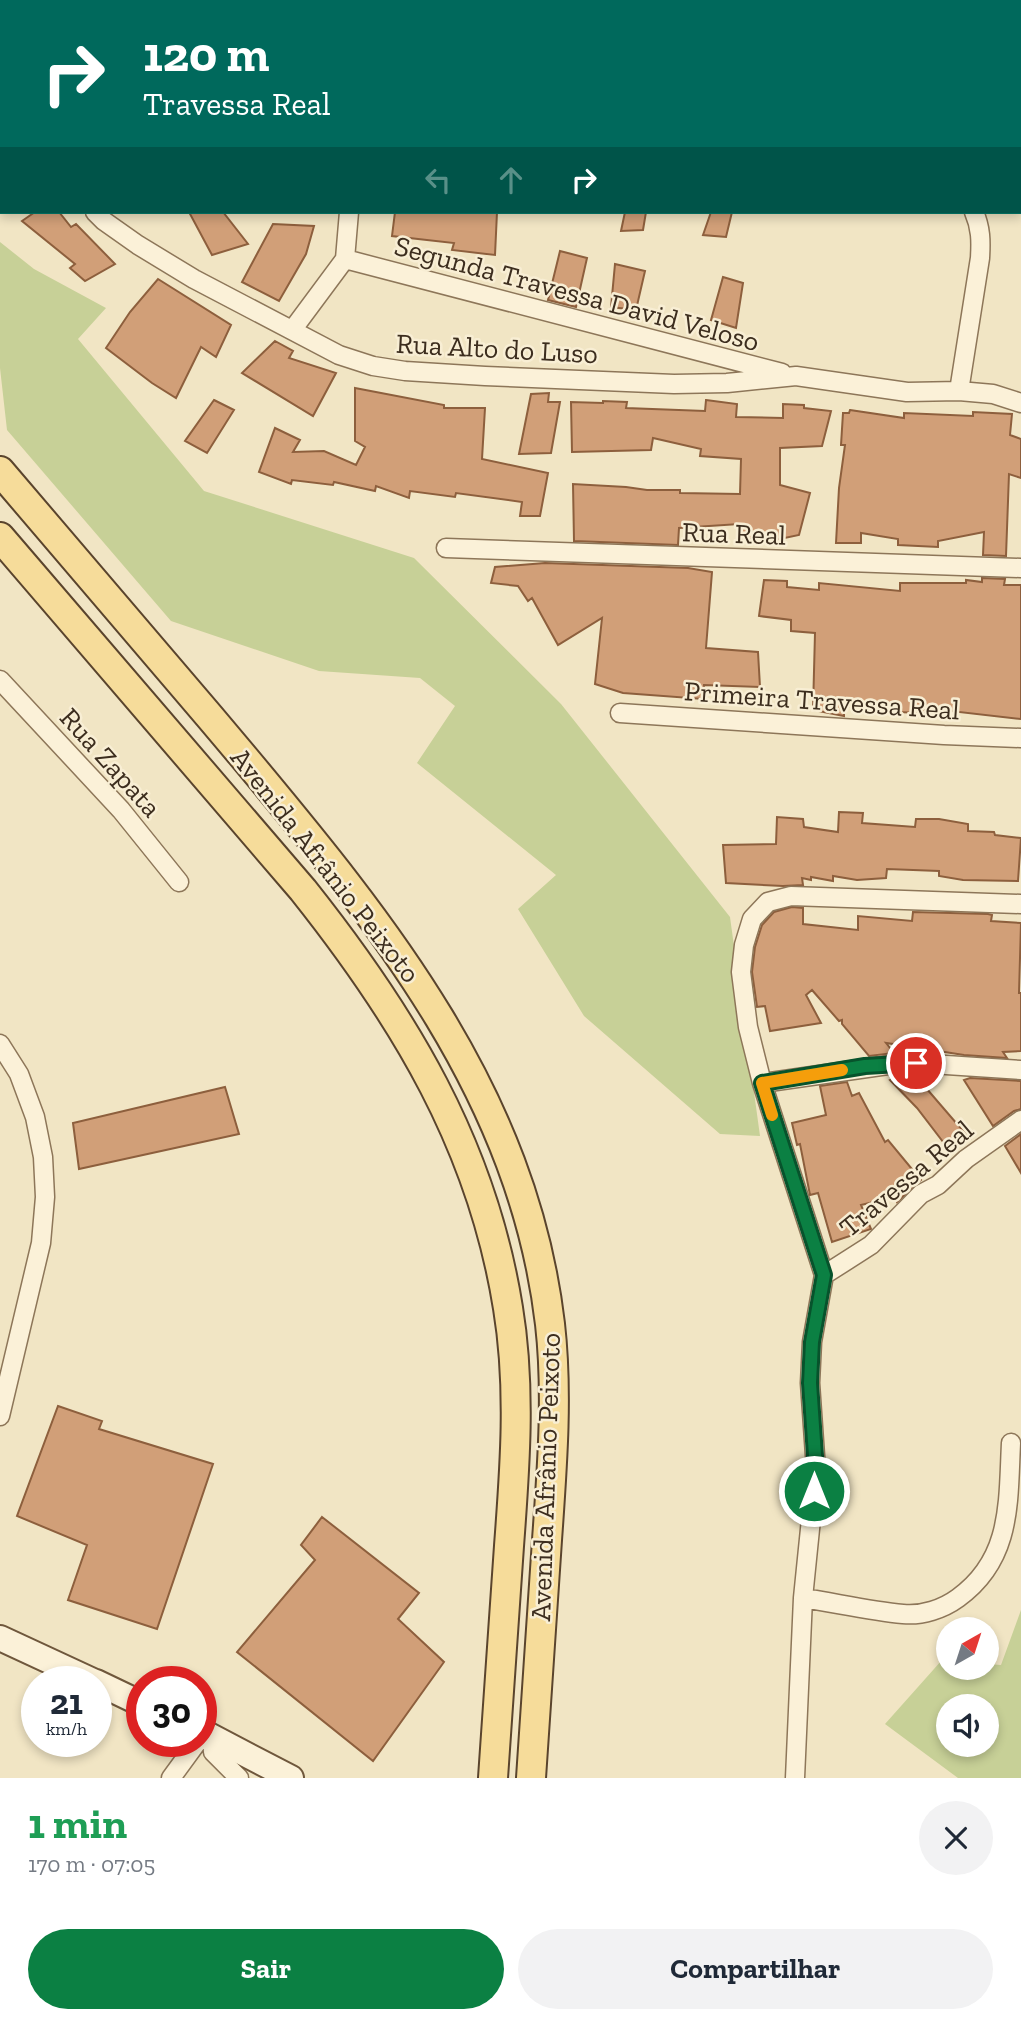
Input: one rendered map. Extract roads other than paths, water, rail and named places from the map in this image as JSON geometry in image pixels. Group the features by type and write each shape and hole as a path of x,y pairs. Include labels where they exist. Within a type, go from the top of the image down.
{"main road":[{"name":"Avenida Afrânio Peixoto","path":"0,471 333,864 414,975 455,1042 490,1113 513,1171 534,1236 550,1328 553,1390 550,1500 531,1778"},
{"name":"Avenida Afrânio Peixoto","path":"0,537 303,890 339,936 416,1053 450,1115 475,1174 494,1238 508,1309 516,1433 494,1765"},
{"path":"0,1638 60,1666"},
{"path":"217,1743 291,1778"},
{"path":"482,1778 494,1765"}],"street":[{"name":"Rua Alto do Luso","path":"98,214 138,245 183,272 340,355 373,366 405,372 674,384 727,383 796,376 886,390 993,394 1021,403"},
{"path":"293,329 345,260 349,214"},
{"path":"959,391 981,248 979,224 975,214"},
{"name":"Segunda Travessa David Veloso","path":"345,260 796,376"},
{"name":"Rua Real","path":"446,548 1021,568"},
{"name":"Rua Zapata","path":"0,680 121,810 179,882"},
{"name":"Primeira Travessa Real","path":"620,713 1021,738"},
{"path":"795,1778 803,1598 816,1470 810,1383 812,1342 824,1275 762,1083 748,1027 741,972 744,945 752,919 768,902 791,896 1021,904"},
{"path":"0,1044 19,1074 35,1117 43,1157 45,1196 41,1243 0,1416"},
{"path":"762,1083 895,1064 1021,1070"},
{"name":"Travessa Real","path":"824,1275 871,1245 921,1194 938,1185 966,1158 1021,1120"},
{"path":"803,1598 903,1614 920,1614 938,1609 972,1588 995,1558 1002,1540 1006,1520 1011,1443"},
{"path":"217,1756 239,1778"},
{"path":"171,1778 187,1757"}]}
